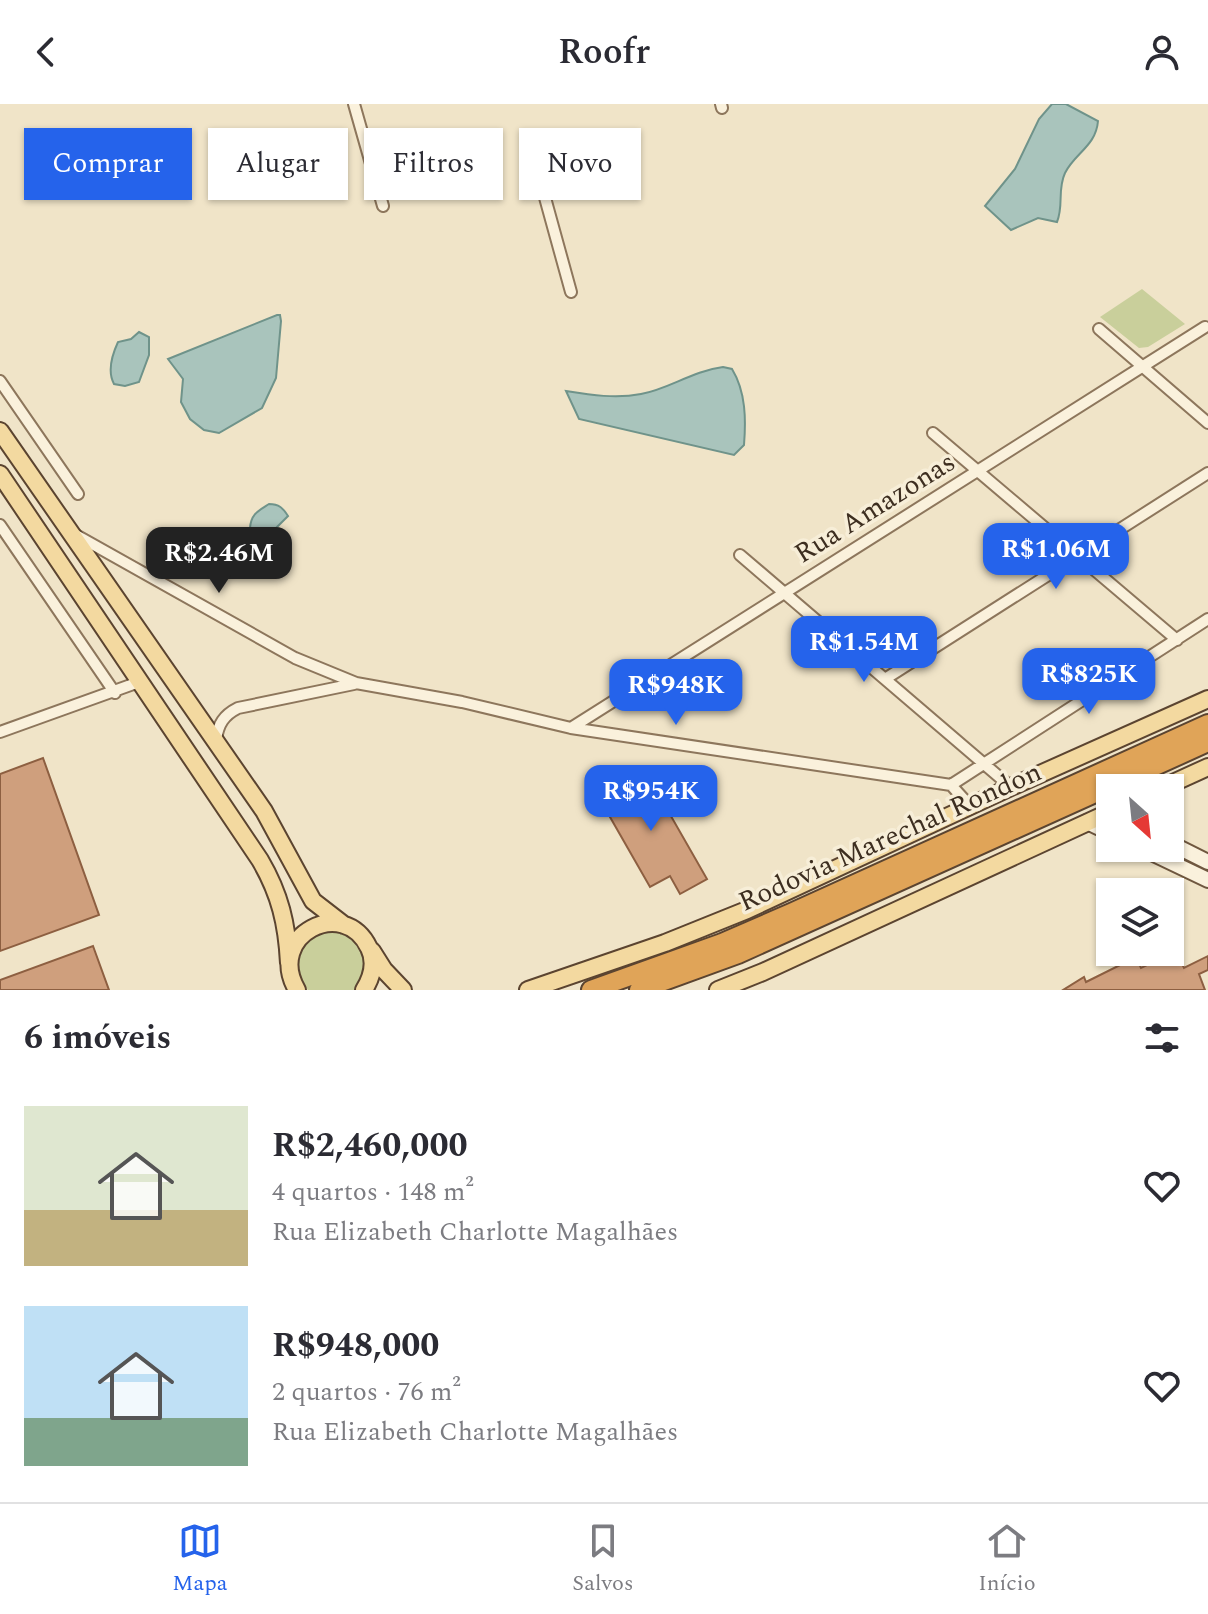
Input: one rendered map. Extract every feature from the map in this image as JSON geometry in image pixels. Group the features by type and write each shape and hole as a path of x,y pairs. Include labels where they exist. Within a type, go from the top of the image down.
{"highway":[{"name":"Rodovia Marechal Rondon","path":"591,990 722,943 1208,724"},
{"name":"Rodovia Marechal Rondon","path":"639,990 738,954 1208,742"}],"main road":[{"path":"0,431 264,811 313,901 357,932 384,970 403,990"},
{"path":"0,474 271,879 285,921 294,987"},
{"path":"528,990 608,964 721,921 1208,699"},
{"path":"1184,778 1208,767"},
{"path":"718,990 1096,818"},
{"path":"289,963 291,950 307,930 332,923 344,925"},
{"path":"366,989 373,966 367,943"}],"street":[{"path":"354,104 383,206"},
{"path":"546,200 571,292"},
{"name":"Rua Amazonas","path":"571,728 1205,327"},
{"path":"1099,329 1208,423"},
{"path":"0,381 78,494"},
{"path":"933,433 1177,640"},
{"path":"885,679 1208,473"},
{"path":"0,525 115,693"},
{"path":"70,532 295,658 356,683 462,702 571,728 951,785 970,806"},
{"path":"740,555 1011,787"},
{"path":"951,785 1208,619"},
{"path":"0,732 139,682"},
{"path":"216,744 217,729 223,719 238,708 356,683"},
{"path":"1087,822 1096,826"},
{"path":"1184,850 1208,862"},
{"path":"1170,862 1208,880"}],"green space":[{"path":"1142,289 1185,324 1148,347 1139,348 1100,317"},
{"path":"334,931 352,940 358,947 364,972 354,990 308,990 297,971 300,952 313,938"}],"water":[{"path":"1052,104 1066,104 1098,121 1096,130 1065,173 1057,222 1038,218 1011,230 985,206 1015,169 1039,119"},
{"path":"280,315 281,321 276,378 262,408 219,433 204,430 190,419 181,402 183,379 168,359"},
{"path":"139,332 149,337 149,355 139,382 125,386 114,384 111,368 118,342 131,339"},
{"path":"723,367 732,369 737,378 744,406 744,445 734,455 579,419 566,391 604,396 632,395 651,392 701,372"},
{"path":"269,504 280,507 288,516 270,534 257,534 250,528 252,519"}],"building":[{"path":"43,758 99,915 0,951 0,774"},
{"path":"644,769 707,879 680,894 670,876 650,887 598,796"},
{"path":"93,946 109,990 0,990 0,980"},
{"path":"1208,956 1208,970 1199,974 1205,990 1063,990 1084,977 1086,982 1118,966 1184,968"}]}
